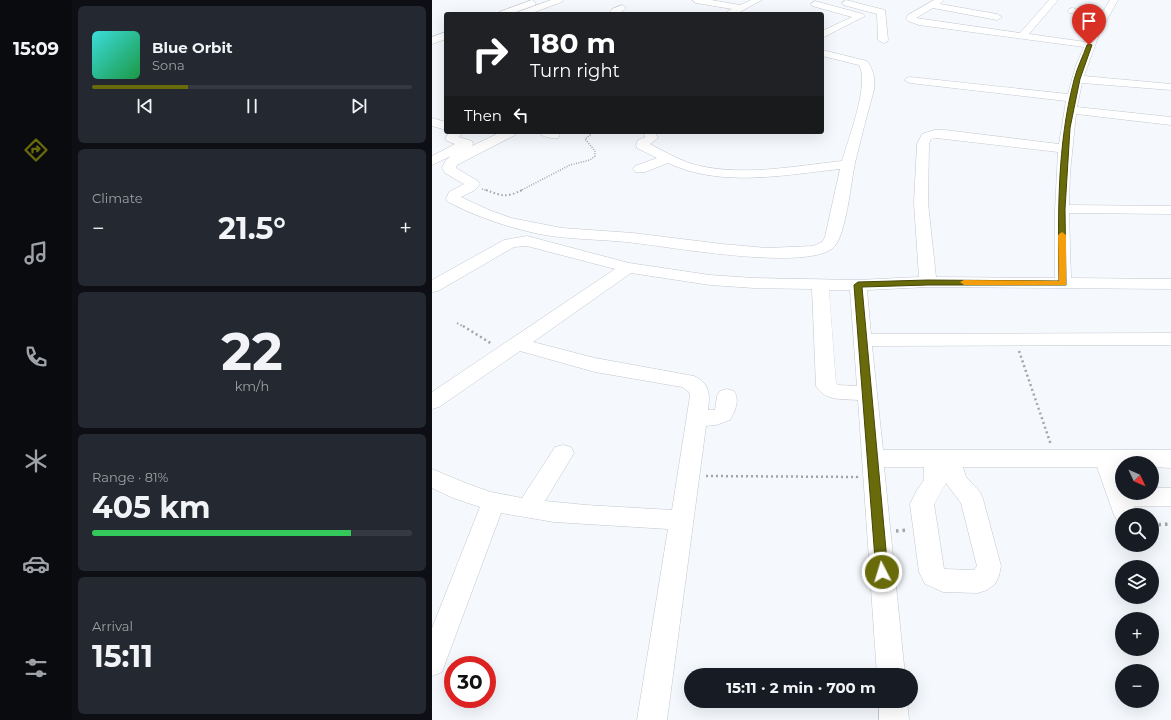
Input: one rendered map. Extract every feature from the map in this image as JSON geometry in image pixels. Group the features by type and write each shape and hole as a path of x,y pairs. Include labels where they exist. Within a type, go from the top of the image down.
{"street":[{"path":"507,12 539,0"},
{"path":"526,12 559,0"},
{"path":"696,0 741,8"},
{"path":"733,12 758,0"},
{"path":"835,0 882,12 883,40"},
{"path":"1022,36 1054,0"},
{"path":"1063,283 1062,209 1064,149 1071,104 1077,79 1089,45 1099,24 1114,0"},
{"path":"997,17 936,2 910,19 1003,38 1022,36 1089,45"},
{"path":"814,4 860,16 824,35"},
{"path":"1072,11 1089,17 1098,5"},
{"path":"615,12 622,8"},
{"path":"432,41 444,36"},
{"path":"432,48 444,44"},
{"path":"507,134 456,159 451,163 450,170 473,182 472,185 456,193 452,198 470,208 492,216 539,229 564,233 748,250 812,251 822,248 832,240 848,164 868,90 867,71 865,65 860,62 824,53"},
{"path":"1077,79 1171,87"},
{"path":"910,80 1071,104 1168,122"},
{"path":"432,122 444,125"},
{"path":"454,134 452,136 452,139 466,144"},
{"path":"432,161 485,134"},
{"path":"649,134 652,138 642,145 667,159 700,170 729,173 758,172 848,164"},
{"path":"928,282 922,204 923,144 936,138 954,136 1064,149"},
{"path":"640,169 667,159"},
{"path":"1062,209 1171,210"},
{"path":"432,287 505,246 521,241 532,242 628,268 710,280 754,283 858,285 928,282 1171,284"},
{"path":"432,402 628,268"},
{"path":"820,284 826,386 832,391 837,392 867,393"},
{"path":"858,285 889,668"},
{"path":"862,340 1171,339"},
{"path":"513,348 688,381 697,387 699,392 700,396 697,418 652,720"},
{"path":"697,418 716,418 722,416 726,411 727,396"},
{"path":"528,509 563,453"},
{"path":"872,458 1171,459"},
{"path":"1104,458 1123,506 1171,497"},
{"path":"942,459 959,485 972,499 988,566 986,576 978,582 943,581 934,576 930,567 922,504 923,498 934,484 942,459"},
{"path":"432,478 459,490 494,502 528,509 572,514 681,520"},
{"path":"934,484 959,485"},
{"path":"432,662 494,502"},
{"path":"893,708 894,720"}],"path":[{"path":"472,185 502,196 514,195 570,165 592,159 595,156 595,151 585,139 591,134"},
{"path":"457,323 513,348"},
{"path":"1014,339 1056,459"},
{"path":"688,476 857,477 857,484"},
{"path":"1159,525 1171,524"},
{"path":"891,531 925,530"}],"slow traffic":[{"path":"964,282 1063,283 1062,235"}],"route":[{"path":"882,572 858,285 928,282 1063,283 1062,209 1064,149 1072,98 1080,68 1089,45"}]}
